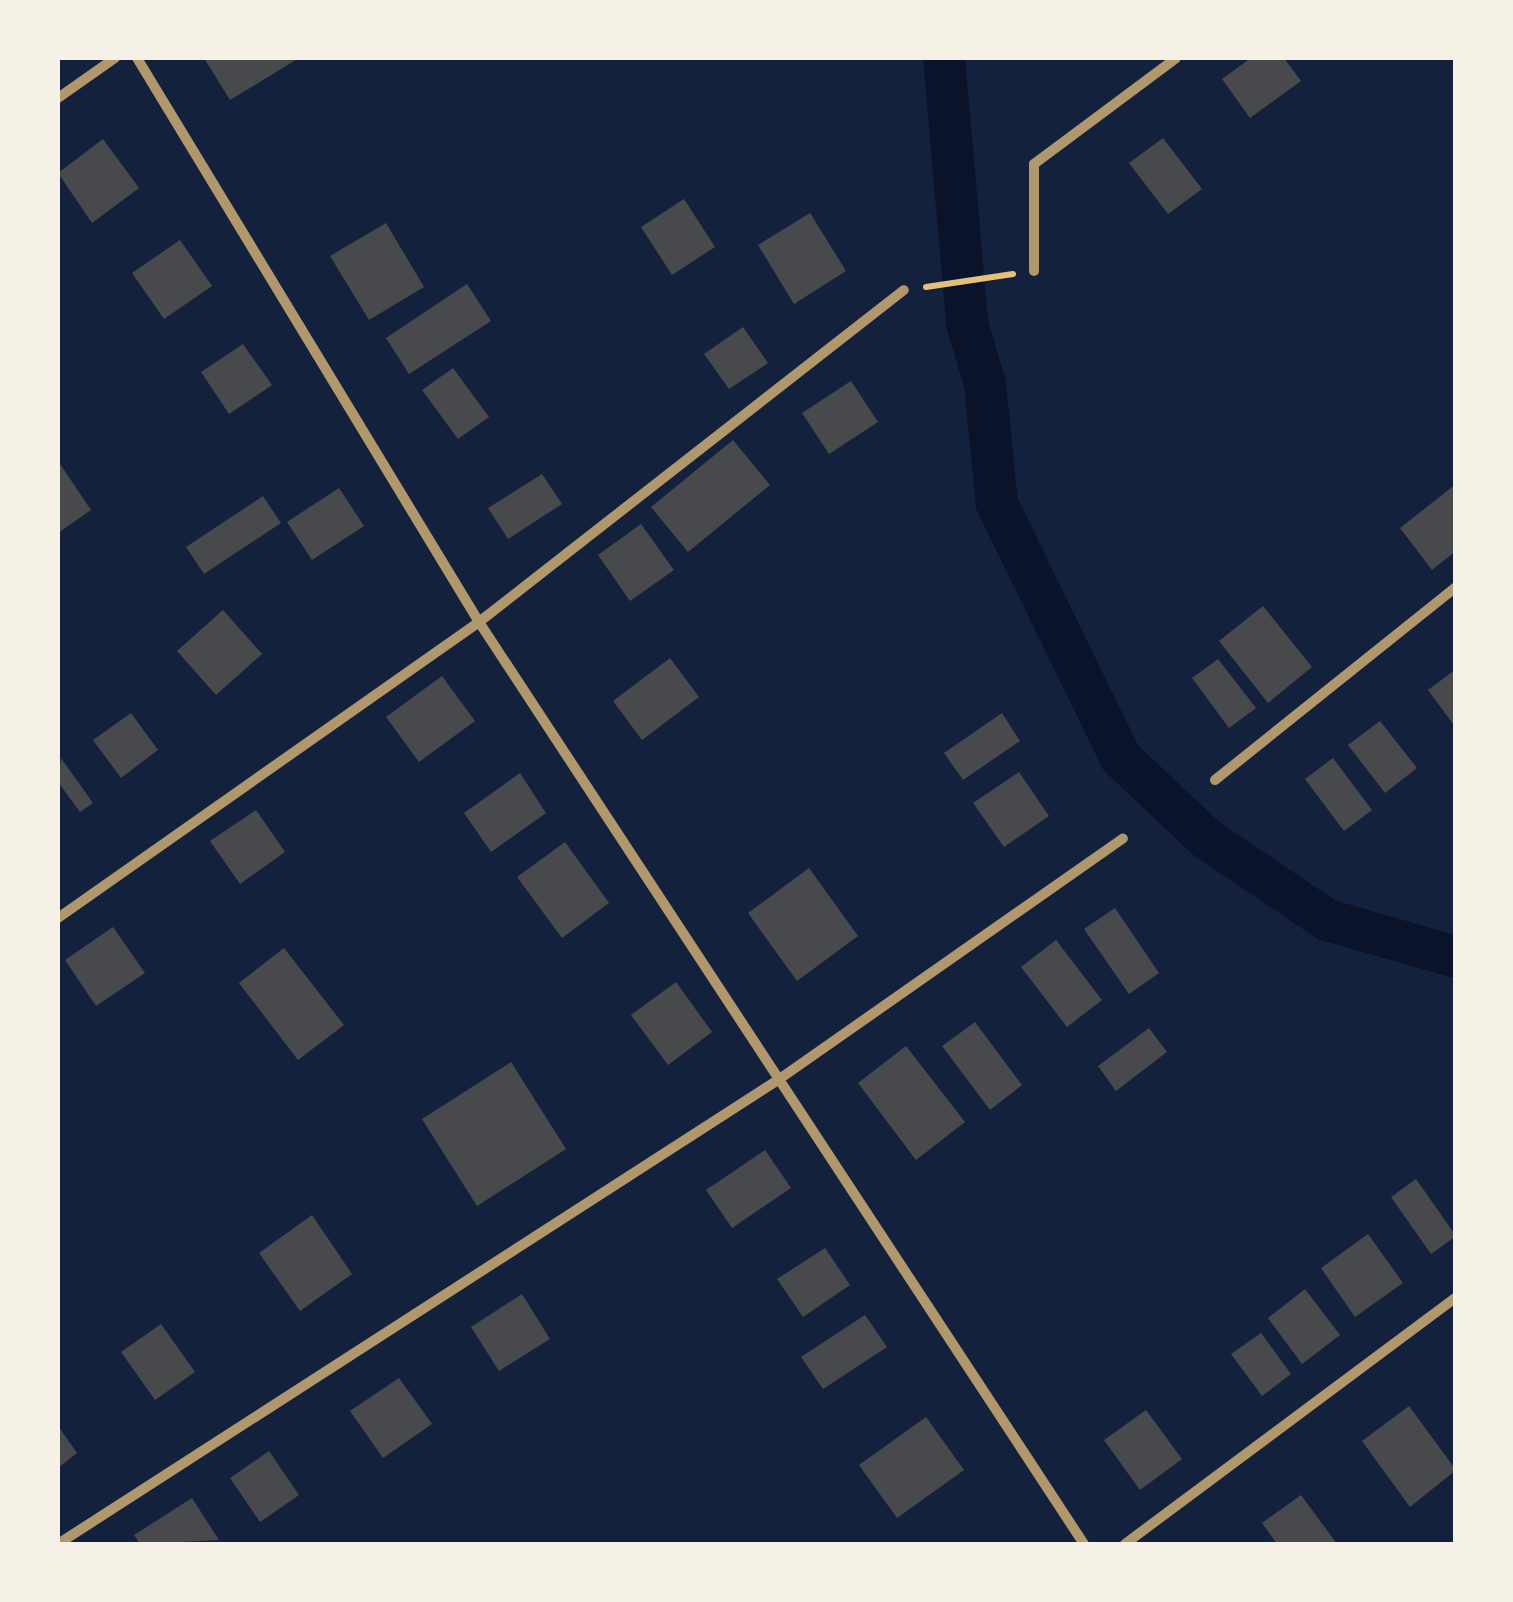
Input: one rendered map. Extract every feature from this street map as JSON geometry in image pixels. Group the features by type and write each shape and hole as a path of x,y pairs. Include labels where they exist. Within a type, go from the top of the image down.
{"street":[{"path":"58,98 115,58"},
{"path":"137,58 479,622 1084,1544"},
{"path":"1034,271 1034,164 1176,58"},
{"path":"58,918 479,622 904,290"},
{"path":"1216,780 1456,586"},
{"path":"58,1544 778,1080 1123,838"},
{"path":"1124,1544 1456,1297"}],"path":[{"path":"904,290 1034,271"}],"building":[{"path":"204,58 299,58 230,100"},
{"path":"1251,58 1284,58 1301,81 1250,118 1222,79"},
{"path":"1163,138 1202,189 1168,214 1129,163"},
{"path":"103,139 139,188 92,223 58,173"},
{"path":"684,199 715,247 672,275 641,227"},
{"path":"810,213 846,271 794,304 758,245"},
{"path":"386,223 424,287 369,320 330,256"},
{"path":"180,240 212,286 164,319 132,273"},
{"path":"467,284 491,321 409,374 386,338"},
{"path":"743,327 768,363 729,389 704,354"},
{"path":"243,344 272,385 229,414 201,372"},
{"path":"453,368 489,417 458,439 422,390"},
{"path":"851,381 878,422 829,454 802,413"},
{"path":"733,440 770,485 688,552 651,507"},
{"path":"58,461 91,510 58,533"},
{"path":"542,474 562,504 508,539 488,508"},
{"path":"1456,484 1456,551 1432,570 1400,528"},
{"path":"339,488 364,526 312,560 287,522"},
{"path":"263,496 281,523 204,574 186,547"},
{"path":"641,524 674,570 630,601 598,555"},
{"path":"1263,606 1312,667 1268,703 1219,641"},
{"path":"223,610 262,654 216,695 177,651"},
{"path":"670,658 699,697 642,740 613,701"},
{"path":"1218,659 1256,708 1229,728 1192,678"},
{"path":"1456,669 1456,728 1428,690"},
{"path":"442,676 475,721 419,762 386,717"},
{"path":"131,713 158,750 121,778 93,740"},
{"path":"1002,713 1020,741 963,780 944,753"},
{"path":"1380,721 1417,768 1385,793 1348,745"},
{"path":"61,758 93,803 80,812 58,782"},
{"path":"1333,758 1372,810 1344,831 1305,779"},
{"path":"1019,772 1049,816 1004,847 973,803"},
{"path":"520,773 546,813 491,852 464,813"},
{"path":"256,810 285,852 240,884 210,841"},
{"path":"565,842 609,903 562,938 517,877"},
{"path":"809,868 858,936 797,981 748,913"},
{"path":"1115,908 1159,973 1129,994 1084,929"},
{"path":"113,927 145,973 96,1006 65,960"},
{"path":"1056,940 1102,1000 1067,1027 1021,967"},
{"path":"284,948 344,1025 298,1060 239,983"},
{"path":"676,982 712,1032 668,1065 631,1015"},
{"path":"975,1022 1022,1085 990,1110 942,1046"},
{"path":"1149,1028 1167,1052 1116,1091 1098,1066"},
{"path":"906,1046 965,1122 916,1160 858,1083"},
{"path":"511,1062 566,1149 477,1206 422,1119"},
{"path":"765,1150 791,1188 732,1228 706,1190"},
{"path":"1416,1179 1456,1236 1431,1254 1391,1197"},
{"path":"312,1215 352,1274 300,1311 259,1253"},
{"path":"1368,1234 1403,1283 1355,1317 1321,1268"},
{"path":"825,1248 850,1285 803,1317 777,1279"},
{"path":"1305,1289 1340,1335 1302,1364 1268,1318"},
{"path":"522,1294 550,1339 499,1371 471,1327"},
{"path":"865,1315 887,1347 823,1389 801,1357"},
{"path":"161,1324 195,1372 155,1400 121,1352"},
{"path":"1261,1333 1291,1374 1262,1396 1231,1354"},
{"path":"399,1378 432,1424 383,1458 350,1411"},
{"path":"1409,1406 1456,1470 1410,1507 1362,1441"},
{"path":"1146,1410 1182,1459 1140,1490 1104,1440"},
{"path":"926,1417 964,1470 897,1518 859,1465"},
{"path":"58,1426 77,1453 58,1468"},
{"path":"269,1451 299,1495 260,1522 230,1478"},
{"path":"1301,1495 1337,1544 1277,1544 1262,1523"},
{"path":"192,1498 219,1540 140,1544 134,1535"}],"waterway":[{"path":"944,58 967,323 985,384 997,504 1121,758 1207,839 1327,920 1456,957"}]}
